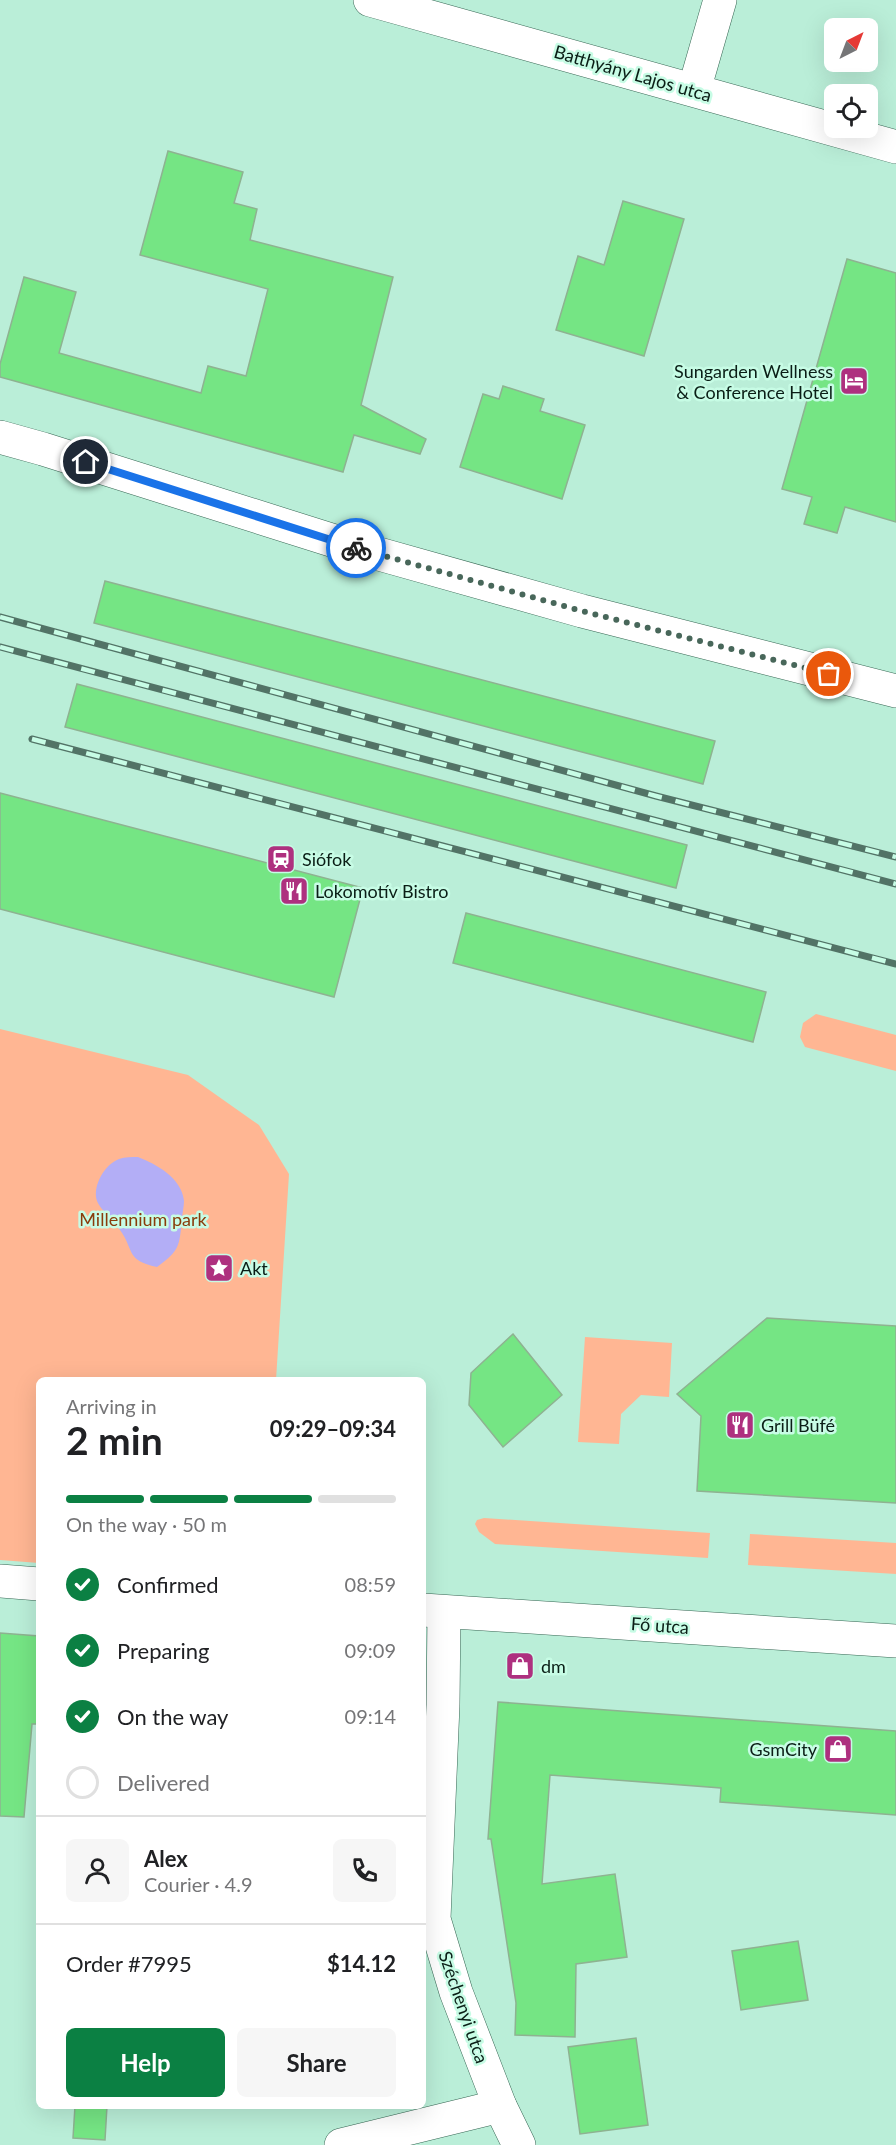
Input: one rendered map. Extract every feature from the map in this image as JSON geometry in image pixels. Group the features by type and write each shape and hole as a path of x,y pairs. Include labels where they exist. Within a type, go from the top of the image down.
{"street":[{"name":"Batthyány Lajos utca","path":"370,0 896,147"},
{"path":"694,90 720,0"},
{"path":"0,437 358,548 582,611 896,691"},
{"path":"0,1581 36,1584"},
{"name":"Fő utca","path":"434,1611 896,1641"},
{"name":"Széchenyi utca","path":"434,1611 443,1705 434,1919 456,1992 500,2106 519,2145"},
{"path":"341,2145 500,2106"}],"green space":[{"path":"816,1014 896,1035 896,1071 805,1047 800,1037 803,1023"},
{"name":"Millennium park","path":"0,1029 188,1075 259,1125 289,1174 276,1377 36,1377 36,1563 0,1560"},
{"path":"585,1337 672,1343 669,1397 641,1395 621,1414 619,1444 578,1442"},
{"path":"484,1518 710,1533 708,1558 495,1544 479,1532 475,1524 477,1520"},
{"path":"750,1534 896,1543 896,1574 748,1565"}],"shaded area":[{"path":"138,1157 167,1173 178,1185 184,1201 177,1247 157,1267 135,1258 125,1237 97,1201 98,1182 109,1166 119,1159"}],"building":[{"path":"168,151 243,172 234,203 257,209 250,240 393,277 361,405 426,439 420,454 354,435 343,472 0,377 0,364 24,277 76,292 59,353 201,393 208,366 246,376 268,289 140,255"},
{"path":"623,201 684,219 644,356 556,330 578,256 604,265"},
{"name":"Sungarden Wellness & Conference Hotel","path":"847,259 896,273 896,522 845,507 837,533 804,524 812,497 782,489"},
{"path":"503,386 544,399 540,411 585,425 562,499 460,467 483,394 499,399"},
{"path":"105,581 715,741 703,784 94,623"},
{"path":"77,684 687,845 676,888 65,727"},
{"path":"0,793 363,888 334,997 0,909"},
{"path":"466,913 766,992 753,1042 453,963"},
{"path":"767,1318 896,1326 896,1503 697,1491 701,1416 677,1394"},
{"path":"513,1334 562,1395 503,1447 469,1405 471,1373"},
{"path":"0,1633 36,1636 36,1724 32,1724 24,1817 0,1816"},
{"path":"498,1702 896,1731 896,1815 720,1802 721,1788 550,1775 542,1884 615,1874 627,1957 576,1964 575,2037 515,2035 516,2003 491,1839 488,1839"},
{"path":"798,1941 808,2000 741,2010 732,1951"},
{"path":"636,2038 648,2125 580,2134 568,2047"},
{"path":"75,2109 107,2109 105,2140 73,2138"}],"railway":[{"path":"0,617 656,796 896,857"},
{"path":"0,647 896,884"},
{"path":"32,739 896,964"}],"way so far":[{"path":"356,548 582,611 829,674"}],"place":[{"name":"Sungarden Wellness & Conference Hotel","path":"854,381"},
{"name":"Siófok","path":"281,859"},
{"name":"Lokomotív Bistro","path":"294,891"},
{"name":"Akt","path":"219,1268"},
{"name":"Grill Büfé","path":"740,1425"},
{"name":"dm","path":"520,1666"},
{"name":"GsmCity","path":"838,1749"}],"route":[{"path":"86,462 356,548"}]}
